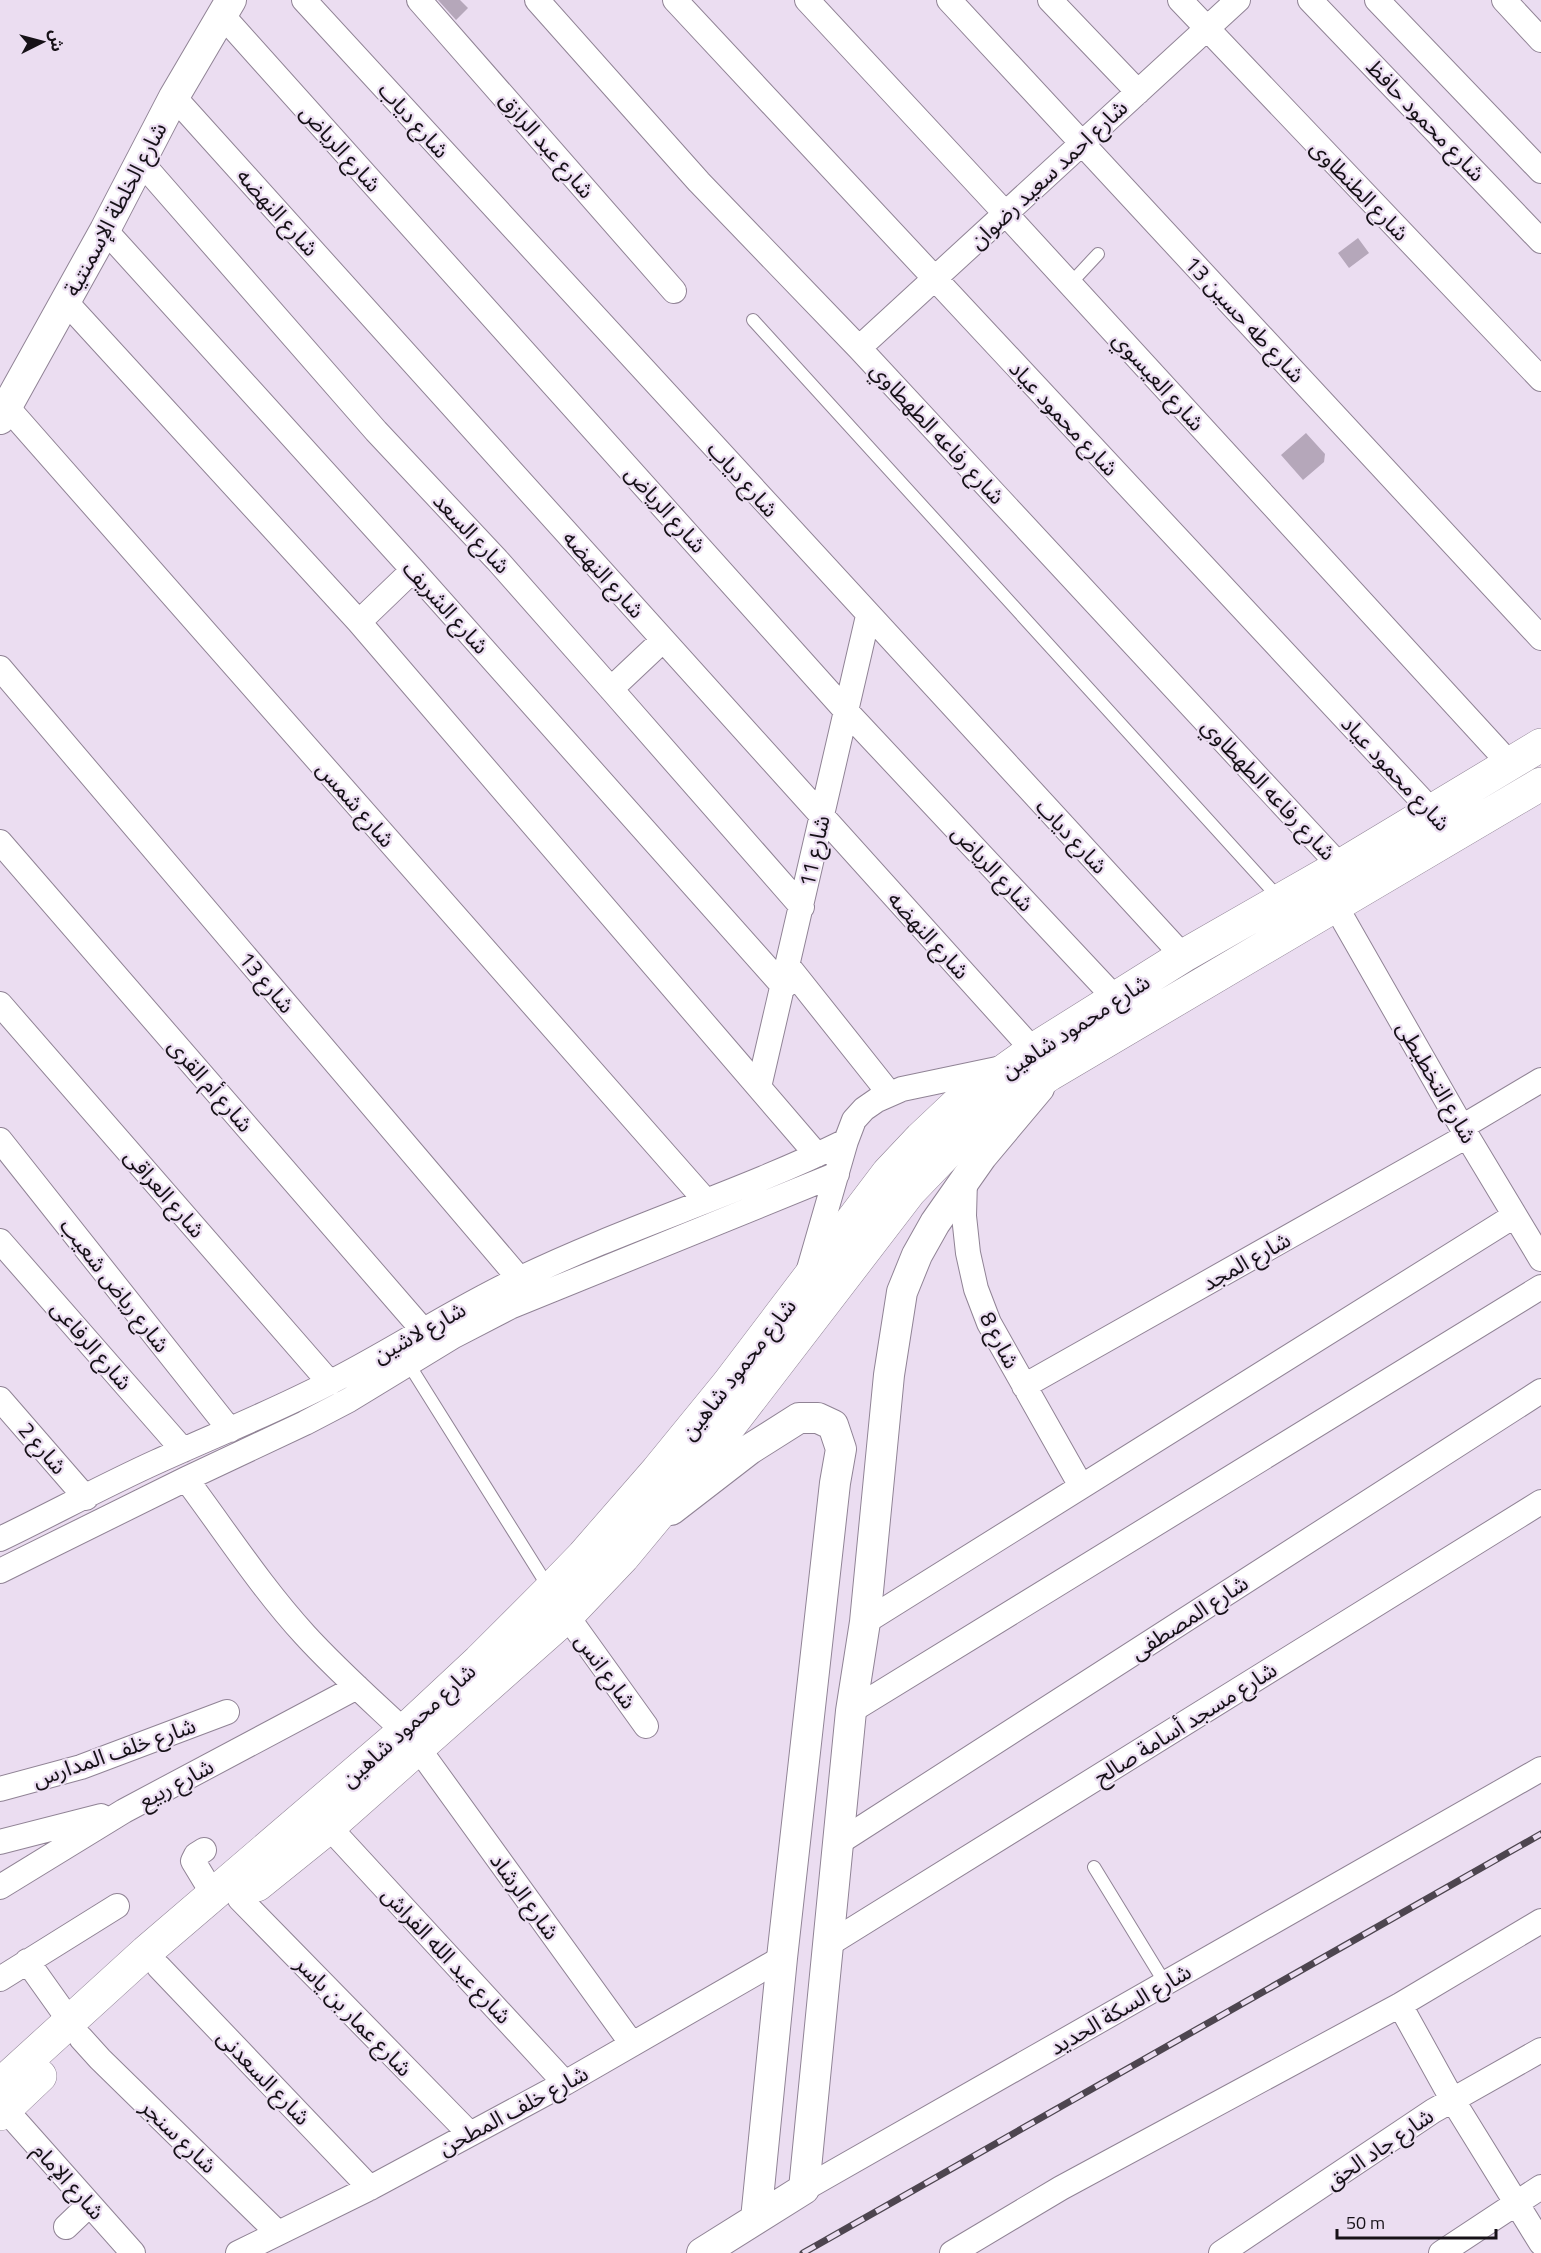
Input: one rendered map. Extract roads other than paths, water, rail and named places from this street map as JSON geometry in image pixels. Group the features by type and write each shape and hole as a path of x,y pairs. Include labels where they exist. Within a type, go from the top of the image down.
{"main road":[{"name":"شارع محمود شاهين","path":"2,2103 75,2029 411,1739 559,1603 650,1526 757,1392 910,1191 982,1120 1032,1063 1115,998 1541,745"},
{"name":"شارع محمود شاهين","path":"559,1603 583,1556 728,1384 862,1205 921,1138 956,1105 1335,904 1541,784"},
{"name":"شارع محمود شاهين","path":"75,2029 159,1967 227,1896 329,1827 411,1739"}],"street":[{"name":"شارع دياب","path":"304,0 1183,956"},
{"name":"شارع عبد الرازق","path":"419,0 674,291"},
{"name":"شارع رفاعه الطهطاوي","path":"537,0 699,182 859,348 1340,866"},
{"name":"شارع محمود عياد","path":"675,0 1454,835"},
{"name":"شارع العيسوي","path":"807,0 1510,764"},
{"name":"شارع طه حسين 13","path":"949,0 1541,638"},
{"path":"1050,0 1138,92"},
{"name":"شارع الطنطاوى","path":"1179,0 1541,379"},
{"name":"شارع احمد سعيد رضوان","path":"859,348 1238,0"},
{"name":"شارع محمود حافظ","path":"1310,0 1541,241"},
{"path":"1377,0 1541,171"},
{"path":"1504,0 1541,40"},
{"name":"شارع الخلطة الإسمنتية","path":"4,406 105,230 174,97 226,8"},
{"name":"شارع الرياض","path":"226,8 846,711 1115,998"},
{"name":"شارع النهضه","path":"174,97 822,817 1032,1063"},
{"name":"شارع السعد","path":"140,161 376,431 497,560 802,907"},
{"name":"شارع الشريف","path":"105,230 786,976 889,1094"},
{"path":"65,301 359,622 817,1155"},
{"name":"شارع شمس","path":"4,406 706,1201"},
{"path":"359,622 413,570"},
{"name":"شارع 11","path":"759,1087 868,616"},
{"path":"611,688 663,640"},
{"name":"شارع 13","path":"0,668 527,1287"},
{"name":"شارع أم القرى","path":"0,842 422,1329"},
{"name":"شارع التخطيطى","path":"1335,904 1464,1132 1514,1216 1538,1248"},
{"name":"شارع العراقى","path":"0,1004 330,1383"},
{"path":"804,1285 846,1141 854,1120 864,1108 889,1094 1032,1063"},
{"path":"804,2189 851,1711 865,1622 889,1375 902,1292 917,1255 935,1223 982,1156 1032,1063"},
{"name":"شارع المجد","path":"1024,1386 1464,1132 1541,1080"},
{"name":"شارع رياض شعيب","path":"0,1140 230,1430"},
{"name":"شارع لاشين","path":"0,1539 183,1450 330,1383 422,1329 788,1181 817,1155 846,1141"},
{"name":"شارع لاشين","path":"0,1570 349,1400 482,1320 569,1255 706,1201 788,1181 837,1174"},
{"name":"شارع 8","path":"965,1180 964,1216 968,1253 976,1289 988,1323 1081,1486"},
{"path":"865,1622 1514,1216"},
{"name":"شارع الرفاعى","path":"0,1241 183,1450"},
{"path":"851,1711 1541,1287"},
{"name":"شارع المصطفى","path":"838,1843 1541,1391"},
{"name":"شارع 2","path":"0,1399 86,1498"},
{"path":"264,1415 275,1437"},
{"path":"650,1526 750,1449 799,1418 818,1418 832,1425 841,1449 782,1958 756,2219"},
{"name":"شارع الرشاد","path":"186,1479 279,1605 317,1648 411,1739 632,2043"},
{"name":"شارع مسجد أسامة صالح","path":"829,1944 1541,1502"},
{"name":"شارع انس","path":"559,1603 646,1726"},
{"name":"شارع ربيع","path":"0,1887 124,1811 357,1687"},
{"name":"شارع خلف المدارس","path":"0,1789 81,1767 227,1712"},
{"name":"شارع السكة الحديد","path":"702,2253 804,2189 1541,1769"},
{"path":"0,1842 124,1811"},
{"name":"شارع عبد الله الفراش","path":"329,1827 566,2083"},
{"name":"شارع عمار بن ياسر","path":"204,1850 196,1855 194,1861 469,2133"},
{"path":"0,1979 117,1906"},
{"path":"952,2253 1061,2188 1400,2005 1541,1921"},
{"name":"شارع خلف المطحن","path":"238,2253 370,2188 566,2083 782,1958"},
{"name":"شارع سنجر","path":"27,1961 75,2029 109,2068 278,2233"},
{"name":"شارع السعدنى","path":"159,1967 370,2188"},
{"path":"1400,2005 1452,2099 1541,2244"},
{"name":"شارع جاد الحق","path":"1221,2253 1452,2099 1541,2050"},
{"name":"شارع الإمام","path":"2,2103 133,2253"},
{"path":"1441,2253 1541,2187"},
{"path":"66,2227 89,2205"}],"lane":[{"path":"1070,284 1098,254"},
{"path":"753,320 1280,900"},
{"path":"408,1363 559,1603"},
{"path":"1094,1867 1166,1983"}],"railway":[{"path":"803,2253 1541,1834"}]}
